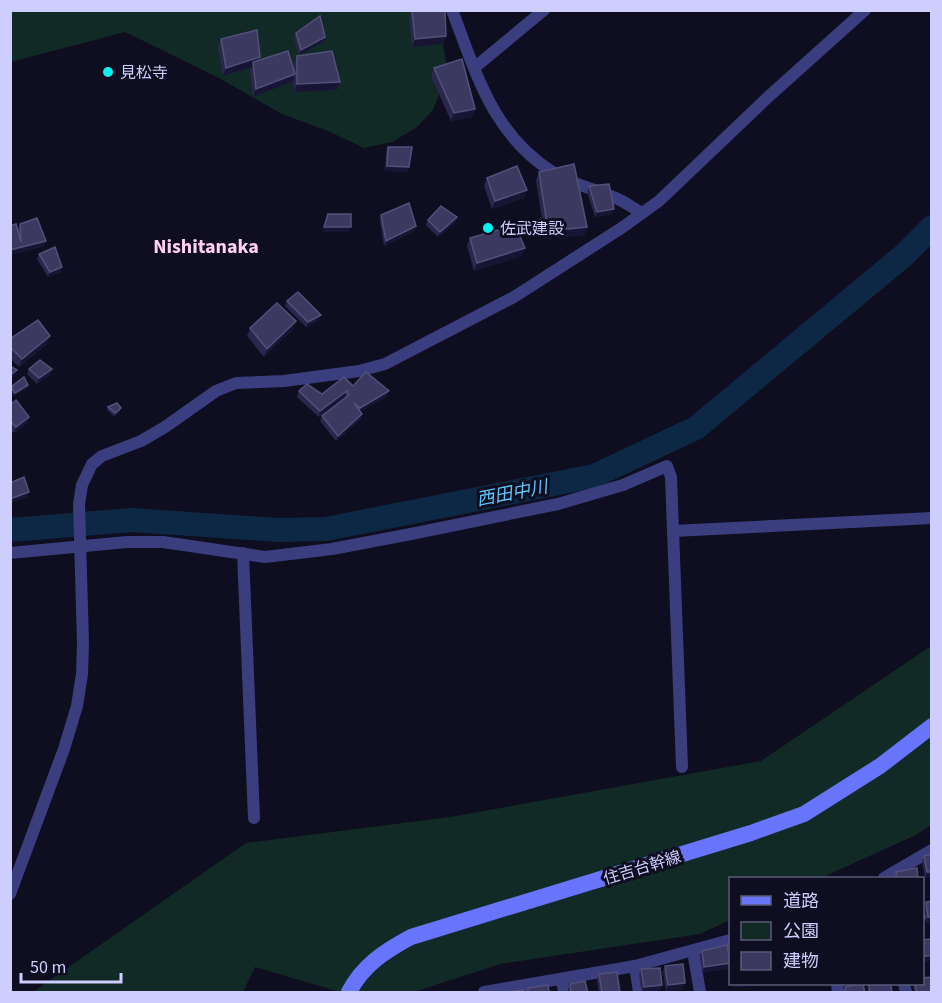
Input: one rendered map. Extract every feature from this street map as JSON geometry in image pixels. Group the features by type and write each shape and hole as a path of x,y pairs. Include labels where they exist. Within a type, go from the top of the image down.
{"street":[{"path":"452,10 488,101 500,122 520,145 535,159 564,178 621,201 642,213"},
{"path":"474,68 544,10"},
{"path":"10,894 64,749 76,706 82,674 83,643 79,504 82,485 92,464 102,456 141,441 216,391 236,383 295,380 359,371 385,364 514,297 659,201 766,98 865,10"},
{"path":"10,552 81,542 163,543 265,557 332,549 591,496 668,466 671,477 682,767"},
{"path":"673,531 932,518"},
{"path":"243,553 254,818"},
{"name":"住吉台幹線","path":"349,993 368,965 390,948 411,937 740,837 804,814 872,771 932,726"},
{"path":"889,877 932,850"},
{"path":"484,993 563,986 729,940"},
{"path":"693,951 700,993"},
{"path":"635,966 639,993"}],"green space":[{"path":"436,10 446,62 443,84 433,110 416,128 392,142 364,148 328,131 282,114 217,77 125,32 11,62 11,11"},
{"path":"931,646 931,825 916,835 823,877 729,877 729,920 700,934 500,964 414,992 340,992 255,967 243,992 33,992 246,843 450,817 761,761"}],"building":[{"path":"412,10 445,10 446,36 415,39"},
{"path":"320,16 325,37 301,50 296,33"},
{"path":"257,30 260,57 226,68 221,39"},
{"path":"288,51 295,74 256,89 253,62"},
{"path":"332,51 340,82 297,84 297,56"},
{"path":"462,59 475,109 454,113 434,68"},
{"path":"388,147 412,147 409,167 387,166"},
{"path":"574,164 587,227 548,231 539,172"},
{"path":"517,166 527,190 495,201 487,178"},
{"path":"609,184 614,209 597,212 589,186"},
{"path":"409,203 416,226 386,241 381,215"},
{"path":"441,206 457,217 440,232 428,220"},
{"path":"328,214 351,214 351,227 324,227"},
{"path":"37,218 46,241 10,250 10,226 16,224 21,242 20,224"},
{"path":"515,225 525,248 477,263 470,238"},
{"path":"55,247 62,267 50,272 39,254"},
{"path":"298,292 321,315 308,322 287,301"},
{"path":"277,303 296,321 267,349 250,328"},
{"path":"38,320 50,336 22,359 10,347 10,339"},
{"path":"40,360 52,369 39,378 29,369"},
{"path":"10,366 17,370 10,375"},
{"path":"366,372 389,391 360,408 354,403 362,414 338,436 322,416 349,395 346,392 348,390 320,411 299,391 307,384 322,394 344,377 353,386"},
{"path":"24,377 28,385 15,393 11,387"},
{"path":"16,400 29,417 16,427 10,421 10,405"},
{"path":"117,403 121,408 115,413 108,407"},
{"path":"24,477 29,492 10,499 10,483"},
{"path":"932,854 932,872 927,872 924,856"},
{"path":"917,868 918,877 897,877 896,872"},
{"path":"932,901 932,917 928,917 926,902"},
{"path":"931,939 932,955 924,957 924,940"},
{"path":"727,945 729,963 704,967 702,951"},
{"path":"683,964 685,983 668,985 665,966"},
{"path":"660,968 662,985 644,987 641,969"},
{"path":"617,972 620,993 602,993 599,974"},
{"path":"932,977 932,993 917,993 915,985 924,985 924,978"},
{"path":"585,981 588,993 571,993 570,984"},
{"path":"548,985 549,993 528,993 528,988"},
{"path":"863,985 865,993 845,993 845,987"},
{"path":"869,985 891,985 892,993 870,993"},
{"path":"523,990 524,993 506,993 506,992"}],"waterway":[{"name":"西田中川","path":"10,530 132,520 279,530 326,529 594,476 696,428 903,256 932,227"}],"place":[{"name":"見松寺","path":"108,72"},
{"name":"佐武建設","path":"488,228"}],"district":[{"name":"Nishitanaka","path":"206,246"}]}
